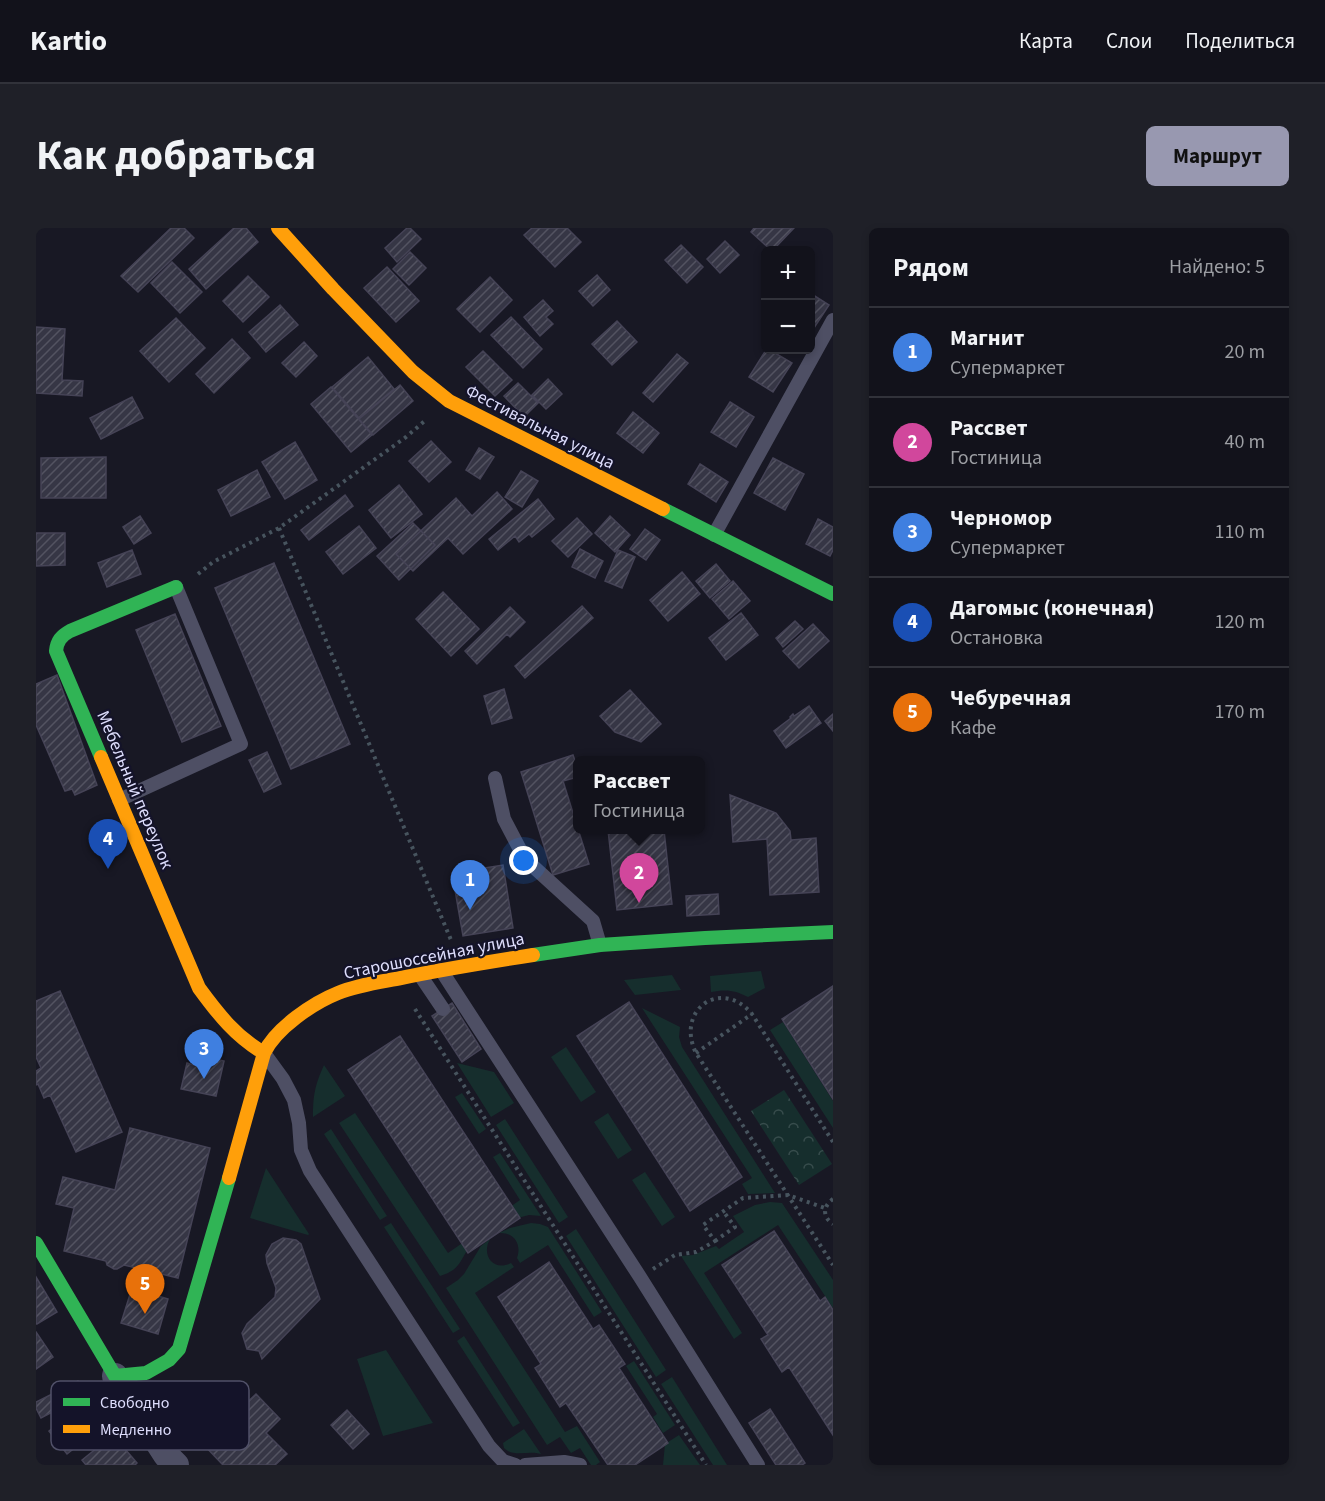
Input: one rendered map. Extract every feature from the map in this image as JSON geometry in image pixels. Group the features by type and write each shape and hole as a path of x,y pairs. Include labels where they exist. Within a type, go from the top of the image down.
{"street":[{"name":"Фестивальная улица","path":"278,228 413,372 450,401 833,594"},
{"name":"Мебельный переулок","path":"176,587 60,636 56,651 199,988 220,1017 250,1045 264,1053"},
{"name":"Старошоссейная улица","path":"115,1376 146,1373 169,1359 179,1349 264,1053 269,1043 297,1017 318,1002 340,992 419,974 600,945 833,932"},
{"path":"36,1243 118,1381"}],"lane":[{"path":"714,535 833,320"},
{"path":"119,800 241,744 176,587"},
{"path":"495,778 504,819 525,859 593,921 600,945"},
{"path":"441,970 640,1277 758,1465"},
{"path":"419,974 442,1009"},
{"path":"264,1053 283,1079 294,1100 301,1150 310,1171 489,1446 503,1461 515,1465"},
{"path":"525,1465 564,1462 580,1465"}],"path":[{"path":"196,575 213,562 279,528 406,437 434,412"},
{"path":"279,528 462,966"},
{"path":"833,1142 746,1006 727,998 707,1002 699,1009 690,1027 690,1037 696,1053 833,1265"},
{"path":"415,1009 706,1465"},
{"path":"696,1053 752,1014"},
{"path":"715,1241 703,1225 743,1198 788,1196 825,1208"},
{"path":"833,1198 825,1208 826,1217 833,1224"},
{"path":"640,1277 675,1255 696,1252 735,1227 723,1211"}],"green space":[{"path":"761,971 765,988 748,997 730,991 711,992 710,976"},
{"path":"672,975 681,990 635,995 624,980"},
{"path":"642,1008 680,1027 679,1037 682,1047 775,1193 748,1194 742,1184 752,1178"},
{"path":"783,1022 833,1101 833,1128 770,1030"},
{"path":"566,1047 596,1092 581,1102 551,1057"},
{"path":"457,1063 494,1072 514,1103 491,1117"},
{"path":"324,1065 345,1096 313,1117 315,1090"},
{"path":"784,1090 832,1164 799,1185 751,1111"},
{"path":"462,1093 486,1129 479,1134 455,1097"},
{"path":"355,1113 448,1253 484,1228 458,1266 451,1271 440,1276 339,1123"},
{"path":"608,1113 632,1150 618,1159 594,1122"},
{"path":"505,1119 568,1217 559,1223 496,1125"},
{"path":"331,1129 387,1216 380,1220 324,1134"},
{"path":"500,1153 541,1216 529,1215 510,1220 510,1207 520,1200 493,1157"},
{"path":"266,1168 309,1234 308,1235 250,1218"},
{"path":"645,1172 675,1217 662,1226 632,1180"},
{"path":"770,1202 782,1203 833,1280 833,1308 778,1225 704,1273 742,1333 734,1339 681,1256 693,1255 716,1246 719,1249 744,1232 733,1216 755,1205"},
{"path":"391,1223 460,1329 453,1333 384,1227"},
{"path":"531,1223 548,1227 602,1312 594,1317 548,1245 520,1263 517,1258 516,1240 509,1235 499,1233"},
{"path":"576,1229 666,1370 656,1377 566,1236"},
{"path":"490,1239 487,1251 490,1260 499,1265 511,1263 514,1267 475,1293 565,1432 577,1426 600,1462 596,1465 591,1465 580,1448 571,1453 560,1437 547,1445 446,1288 464,1274 481,1246"},
{"path":"464,1336 520,1423 513,1427 457,1341"},
{"path":"386,1350 433,1423 383,1436 357,1359"},
{"path":"634,1361 675,1425 663,1433 653,1417 657,1414 626,1366"},
{"path":"672,1377 727,1465 713,1465 661,1384"},
{"path":"524,1429 541,1454 512,1453 504,1448 503,1443"},
{"path":"679,1435 700,1465 663,1465 665,1444"}],"building":[{"path":"171,228 184,228 194,238 138,292 121,276"},
{"path":"234,228 246,228 258,242 206,289 189,269"},
{"path":"407,228 410,228 421,239 397,262 385,248"},
{"path":"532,228 567,228 581,242 555,267 524,235"},
{"path":"754,228 794,228 777,246 767,246 751,232"},
{"path":"725,241 739,255 720,273 707,259"},
{"path":"681,245 703,267 687,283 665,260"},
{"path":"410,252 426,268 409,285 393,269"},
{"path":"172,262 202,292 180,313 151,283"},
{"path":"387,267 419,301 396,322 364,288"},
{"path":"597,275 610,290 593,306 579,291"},
{"path":"248,276 269,297 243,322 223,301"},
{"path":"490,277 512,300 480,332 457,309"},
{"path":"815,296 829,305 815,326"},
{"path":"543,300 553,311 546,317 553,324 540,336 524,317"},
{"path":"280,305 298,325 266,352 249,332"},
{"path":"511,317 542,349 523,368 491,335"},
{"path":"176,318 205,348 169,382 140,351"},
{"path":"617,321 637,342 612,365 592,344"},
{"path":"36,327 65,329 62,380 83,381 82,396 36,393"},
{"path":"232,339 250,358 214,393 196,374"},
{"path":"304,342 317,356 296,377 282,363"},
{"path":"483,351 512,380 495,396 466,367"},
{"path":"677,354 688,363 653,402 643,393"},
{"path":"763,354 777,354 792,363 773,392 749,377"},
{"path":"368,357 394,389 359,418 332,387"},
{"path":"548,379 562,394 546,409 532,395"},
{"path":"518,383 538,403 524,417 504,396"},
{"path":"400,385 413,401 373,435 359,419"},
{"path":"331,387 372,435 351,452 311,404"},
{"path":"132,397 143,418 101,439 90,418"},
{"path":"730,402 754,417 736,447 711,432"},
{"path":"633,412 659,433 643,453 617,433"},
{"path":"431,441 451,462 429,482 409,461"},
{"path":"295,442 317,480 285,499 262,462"},
{"path":"479,448 494,457 480,479 466,470"},
{"path":"106,457 106,498 41,498 41,458"},
{"path":"773,458 804,474 785,510 754,493"},
{"path":"700,464 728,482 716,502 688,484"},
{"path":"257,470 270,497 231,516 218,490"},
{"path":"521,471 538,481 522,507 505,497"},
{"path":"399,485 422,514 391,538 369,510"},
{"path":"497,492 512,509 463,554 448,538 413,571 396,554 456,498 472,516"},
{"path":"345,495 353,506 309,540 301,530"},
{"path":"538,499 554,519 532,537 529,534 519,542 515,536 498,550 489,539"},
{"path":"140,516 151,533 134,544 123,527"},
{"path":"610,516 630,535 615,552 595,533"},
{"path":"577,518 592,534 568,557 552,541"},
{"path":"818,519 833,527 833,550 830,556 806,544"},
{"path":"413,523 435,545 399,580 377,556"},
{"path":"359,526 376,548 343,574 326,552"},
{"path":"645,529 660,540 646,560 630,549"},
{"path":"36,533 65,533 65,565 36,566"},
{"path":"580,549 603,561 595,578 572,567"},
{"path":"132,550 141,574 107,587 98,563"},
{"path":"618,550 635,557 622,588 605,581"},
{"path":"274,563 350,744 291,769 215,588"},
{"path":"716,564 730,581 710,598 696,581"},
{"path":"682,572 700,594 668,621 650,600"},
{"path":"733,581 750,601 729,619 712,599"},
{"path":"443,592 479,629 451,656 416,619"},
{"path":"582,606 593,618 525,678 515,666"},
{"path":"510,607 525,622 510,637 507,634 477,664 465,651"},
{"path":"741,613 758,635 726,660 709,638"},
{"path":"175,614 221,726 182,742 136,630"},
{"path":"795,621 803,629 783,647 776,638"},
{"path":"813,624 829,641 799,668 783,651"},
{"path":"57,675 97,785 75,795 72,789 65,791 36,725 36,684"},
{"path":"504,689 512,718 492,724 484,696"},
{"path":"630,690 661,724 641,742 615,732 600,716"},
{"path":"809,706 821,723 786,748 774,731 793,714 794,716"},
{"path":"833,714 833,731 825,721"},
{"path":"267,752 281,784 264,792 249,760"},
{"path":"573,755 573,778 563,781 573,813 573,834 580,834 589,864 553,875 521,772"},
{"path":"730,795 776,813 790,831 791,840 816,838 819,892 770,895 767,839 733,842"},
{"path":"608,834 664,834 672,904 617,910"},
{"path":"503,865 513,928 463,936 452,873"},
{"path":"718,894 719,914 687,916 686,896"},
{"path":"833,986 833,1099 782,1019"},
{"path":"60,991 122,1132 76,1152 50,1095 44,1098 38,1084 36,1085 36,1071 41,1068 36,1057 36,1001"},
{"path":"629,1002 742,1177 690,1211 577,1036"},
{"path":"452,1003 481,1049 462,1062 432,1016"},
{"path":"400,1036 520,1218 468,1253 348,1070"},
{"path":"202,1056 224,1061 216,1096 181,1089 187,1063 194,1065 196,1059 201,1060"},
{"path":"130,1128 210,1148 178,1278 124,1265 114,1269 107,1265 106,1261 64,1251 74,1208 56,1204 63,1177 115,1190"},
{"path":"774,1231 820,1301 825,1297 833,1310 833,1435 789,1367 782,1372 761,1339 768,1335 722,1265"},
{"path":"283,1238 296,1240 301,1244 320,1299 262,1359 259,1351 247,1349 242,1333 247,1324 275,1297 276,1288 266,1255 272,1244"},
{"path":"549,1262 593,1329 599,1325 625,1364 619,1368 668,1443 635,1465 608,1465 566,1403 560,1407 535,1368 541,1364 498,1297"},
{"path":"36,1277 57,1312 37,1324 36,1324"},
{"path":"132,1288 168,1299 158,1334 121,1323"},
{"path":"36,1332 53,1357 36,1369"},
{"path":"51,1394 51,1413 41,1418 36,1402"},
{"path":"256,1394 280,1419 266,1433 287,1454 275,1465 223,1465 209,1450 249,1450 249,1401"},
{"path":"770,1409 805,1463 802,1465 776,1465 749,1423"},
{"path":"347,1410 369,1434 353,1449 331,1425"},
{"path":"94,1450 126,1450 137,1463 135,1465 86,1465 82,1460"}],"traffic: fast":[{"path":"663,509 833,594"},
{"path":"101,757 56,651 58,642 70,631 176,587"},
{"path":"533,955 600,945 833,932"},
{"path":"36,1243 115,1376 146,1373 169,1360 179,1349 229,1178"}],"traffic: slow":[{"path":"278,228 413,372 449,401 663,509"},
{"path":"101,757 199,988 228,1024 264,1053"},
{"path":"229,1178 264,1053 277,1034 296,1017 328,997 353,988 533,955"}],"place":[{"name":"Дагомыс (конечная)","path":"108,869"},
{"name":"Рассвет","path":"639,903"},
{"name":"Магнит","path":"470,910"},
{"name":"Черномор","path":"204,1079"},
{"name":"Чебуречная","path":"145,1314"}]}
